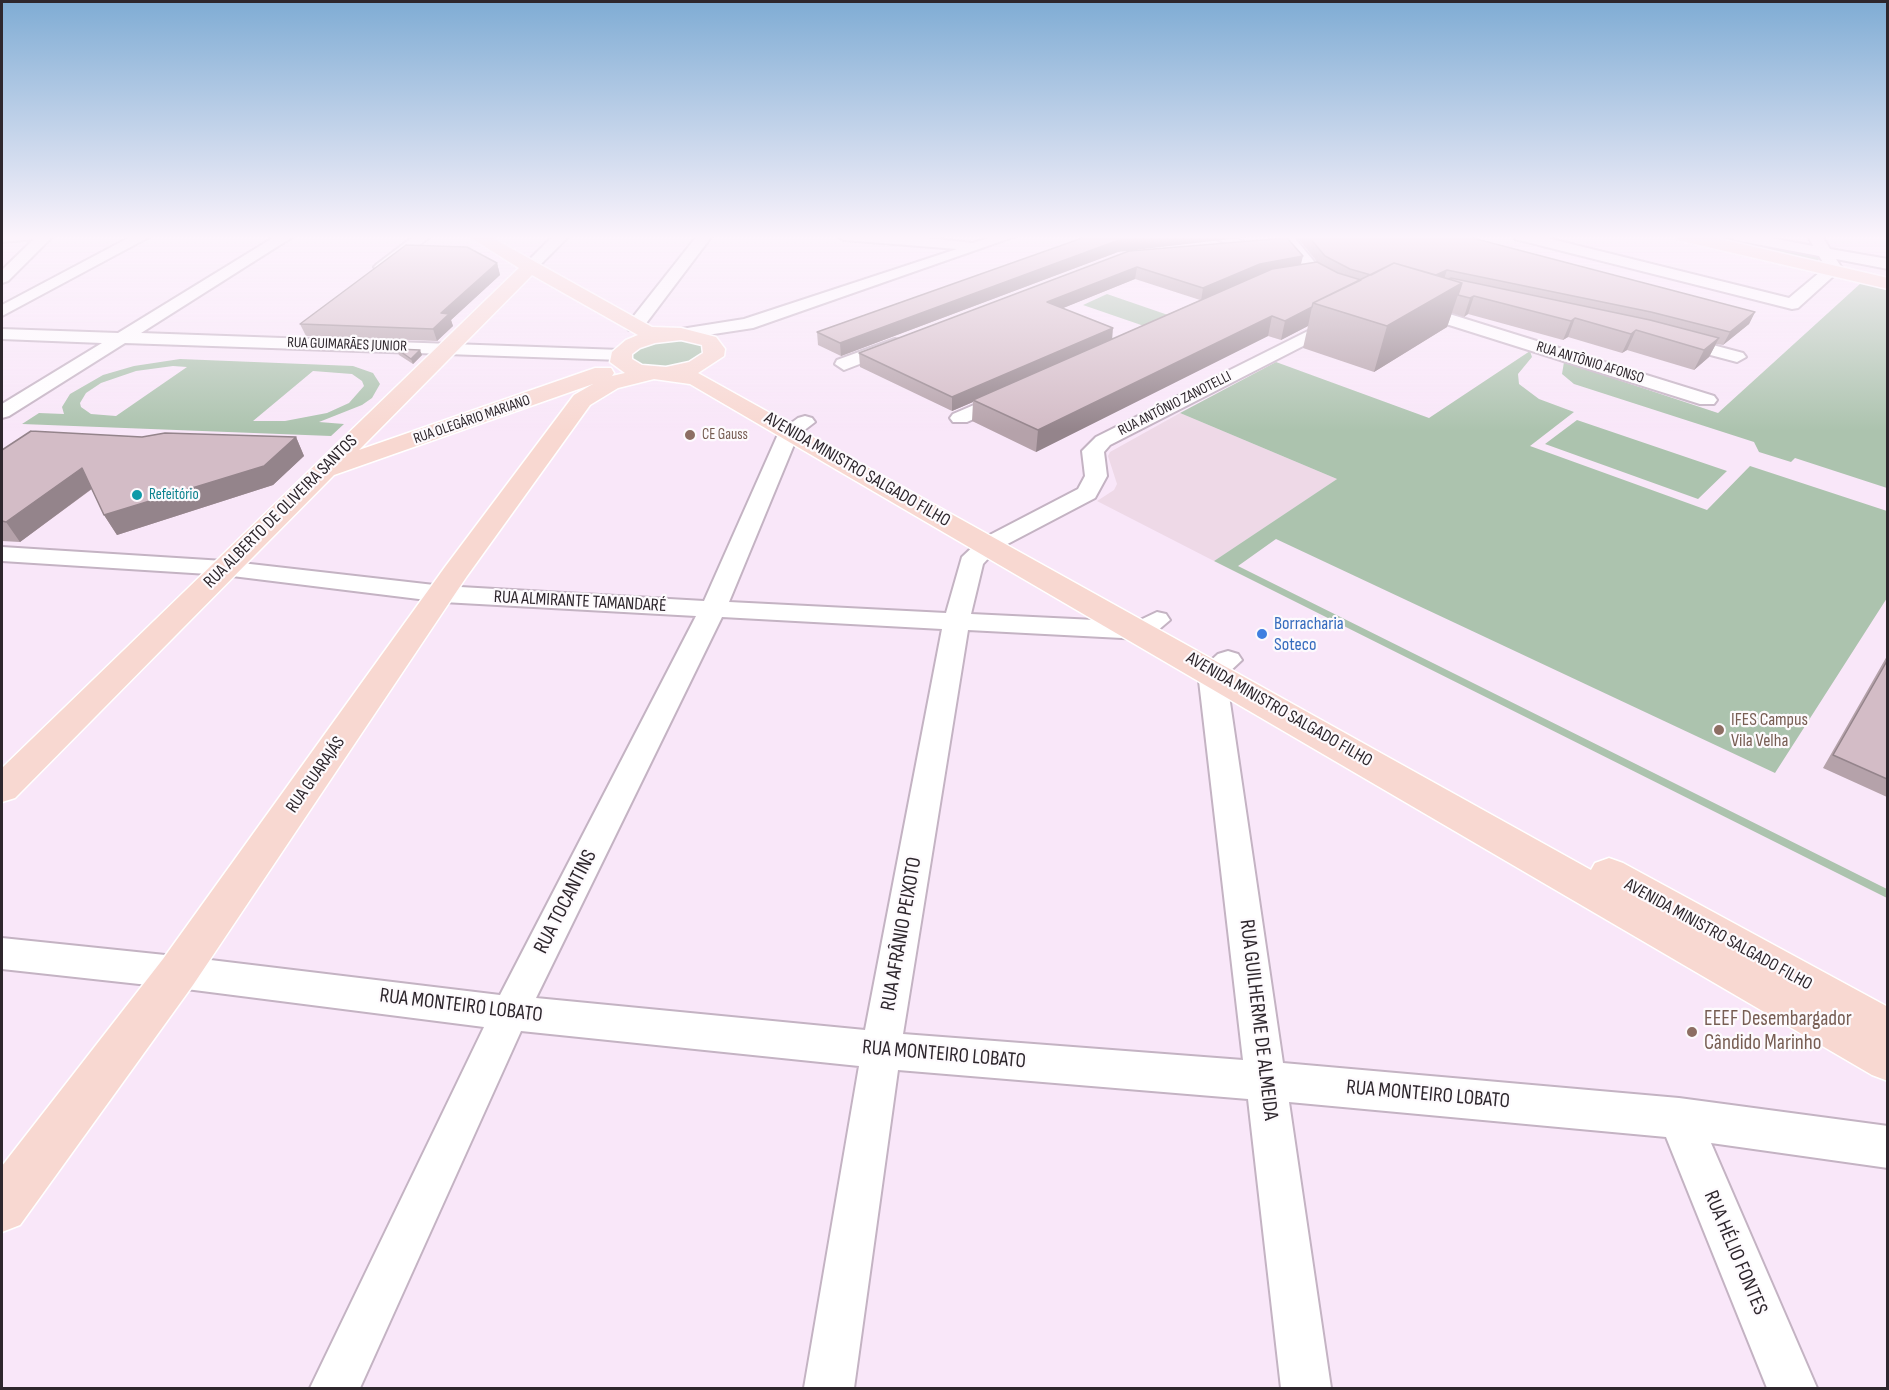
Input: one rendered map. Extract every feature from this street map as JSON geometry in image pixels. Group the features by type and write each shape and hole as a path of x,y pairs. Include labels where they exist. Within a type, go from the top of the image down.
{"main road":[{"name":"RUA ALBERTO DE OLIVEIRA SANTOS","path":"2,789 494,301"},
{"path":"571,301 626,337 629,341 623,353 627,368 658,374"},
{"path":"585,301 650,333 705,339 714,346 713,356"},
{"name":"RUA OLEGÁRIO MARIANO","path":"320,472 563,400 597,376 623,353 645,339 673,334"},
{"name":"AVENIDA MINISTRO SALGADO FILHO","path":"713,356 709,366 712,370 797,427"},
{"name":"RUA GUARAJÁS","path":"2,1207 178,972 443,594 563,400 589,394 604,385 689,370 713,356"},
{"name":"AVENIDA MINISTRO SALGADO FILHO","path":"658,374 694,377 797,427 1220,666 1887,1060"},
{"name":"AVENIDA MINISTRO SALGADO FILHO","path":"1220,666 1887,1030"}],"street":[{"path":"2,311 21,301"},
{"path":"2,412 182,301"},
{"path":"635,326 655,301"},
{"path":"673,334 747,324 816,301"},
{"name":"RUA ANTÔNIO ZANOTELLI","path":"997,540 1088,493 1096,476 1093,451 1103,441 1352,301"},
{"name":"RUA ANTÔNIO AFONSO","path":"1418,301 1406,306 1707,400"},
{"path":"1779,301 1792,304 1796,301"},
{"path":"713,356 727,337 747,324"},
{"path":"280,343 299,329"},
{"name":"RUA GUIMARÃES JUNIOR","path":"2,334 623,353"},
{"path":"1657,335 1737,357"},
{"path":"844,364 909,339"},
{"path":"960,418 1024,389"},
{"name":"RUA TOCANTINS","path":"335,1389 510,1013 713,609 797,427"},
{"name":"RUA AFRÂNIO PEIXOTO","path":"829,1389 881,1050 957,620 971,562 997,540"},
{"name":"RUA ALMIRANTE TAMANDARÉ","path":"2,554 224,568 443,594 957,620 1149,625"},
{"name":"RUA GUILHERME DE ALMEIDA","path":"1220,666 1266,1081 1306,1389"},
{"name":"RUA MONTEIRO LOBATO","path":"2,954 178,972 510,1013 881,1050 1266,1081 1679,1118 1887,1147"},
{"name":"RUA HÉLIO FONTES","path":"1679,1118 1792,1389"}],"shaded area":[{"path":"1180,413 1337,479 1214,561 1097,501 1114,490 1117,484 1108,456 1110,452"}],"green space":[{"path":"1092,301 1127,301 1168,315 1144,326 1083,305"},
{"path":"1841,301 1887,301 1887,488 1795,458 1791,462 1759,452 1754,442 1574,384 1562,374 1564,362 1718,413"},
{"path":"673,337 703,343 707,355 673,370 633,365 629,353 631,350"},
{"name":"IFES Campus Vila Velha","path":"1530,351 1532,357 1518,374 1519,384 1539,399 1574,412 1530,446 1707,510 1750,466 1887,511 1887,598 1775,773 1276,539 1238,566 1887,889 1887,898 1214,561 1337,479 1180,413 1276,362 1429,418"},
{"path":"180,359 353,366 373,373 380,384 372,398 362,405 319,422 344,424 331,436 22,424 39,413 64,414 62,407 70,394 103,375 134,366","holes":["173,366 187,367 116,416 91,414 81,407 80,403 86,393 101,383 136,371","313,371 352,374 362,381 364,386 349,403 327,413 285,421 253,421"]},
{"path":"1577,420 1727,471 1698,499 1545,444"}],"building":[{"path":"331,301 455,301 441,313 449,314 433,329 300,324"},
{"path":"905,301 954,301 840,343 817,332"},
{"path":"997,301 1050,301 1047,302 1113,328 952,397 859,353"},
{"path":"1199,301 1317,301 1313,303 1312,307 1285,321 1272,316 1038,430 973,400"},
{"path":"1317,301 1431,301 1387,326 1313,303"},
{"path":"1493,301 1559,301 1650,320 1719,338 1704,350 1636,330 1631,334 1575,318 1571,321"},
{"path":"1597,301 1713,301 1755,312 1730,332"},
{"path":"397,349 420,350 411,359"},
{"path":"31,431 142,437 165,433 296,437 264,466 104,515 82,468 6,522 2,521 2,450"},
{"path":"1887,661 1887,779 1833,755"}],"place":[{"name":"CE Gauss","path":"690,435"},
{"name":"Refeitório","path":"137,495"},
{"name":"Borracharia Soteco","path":"1262,634"},
{"name":"IFES Campus Vila Velha","path":"1719,730"},
{"name":"EEEF Desembargador Cândido Marinho","path":"1692,1032"}]}
